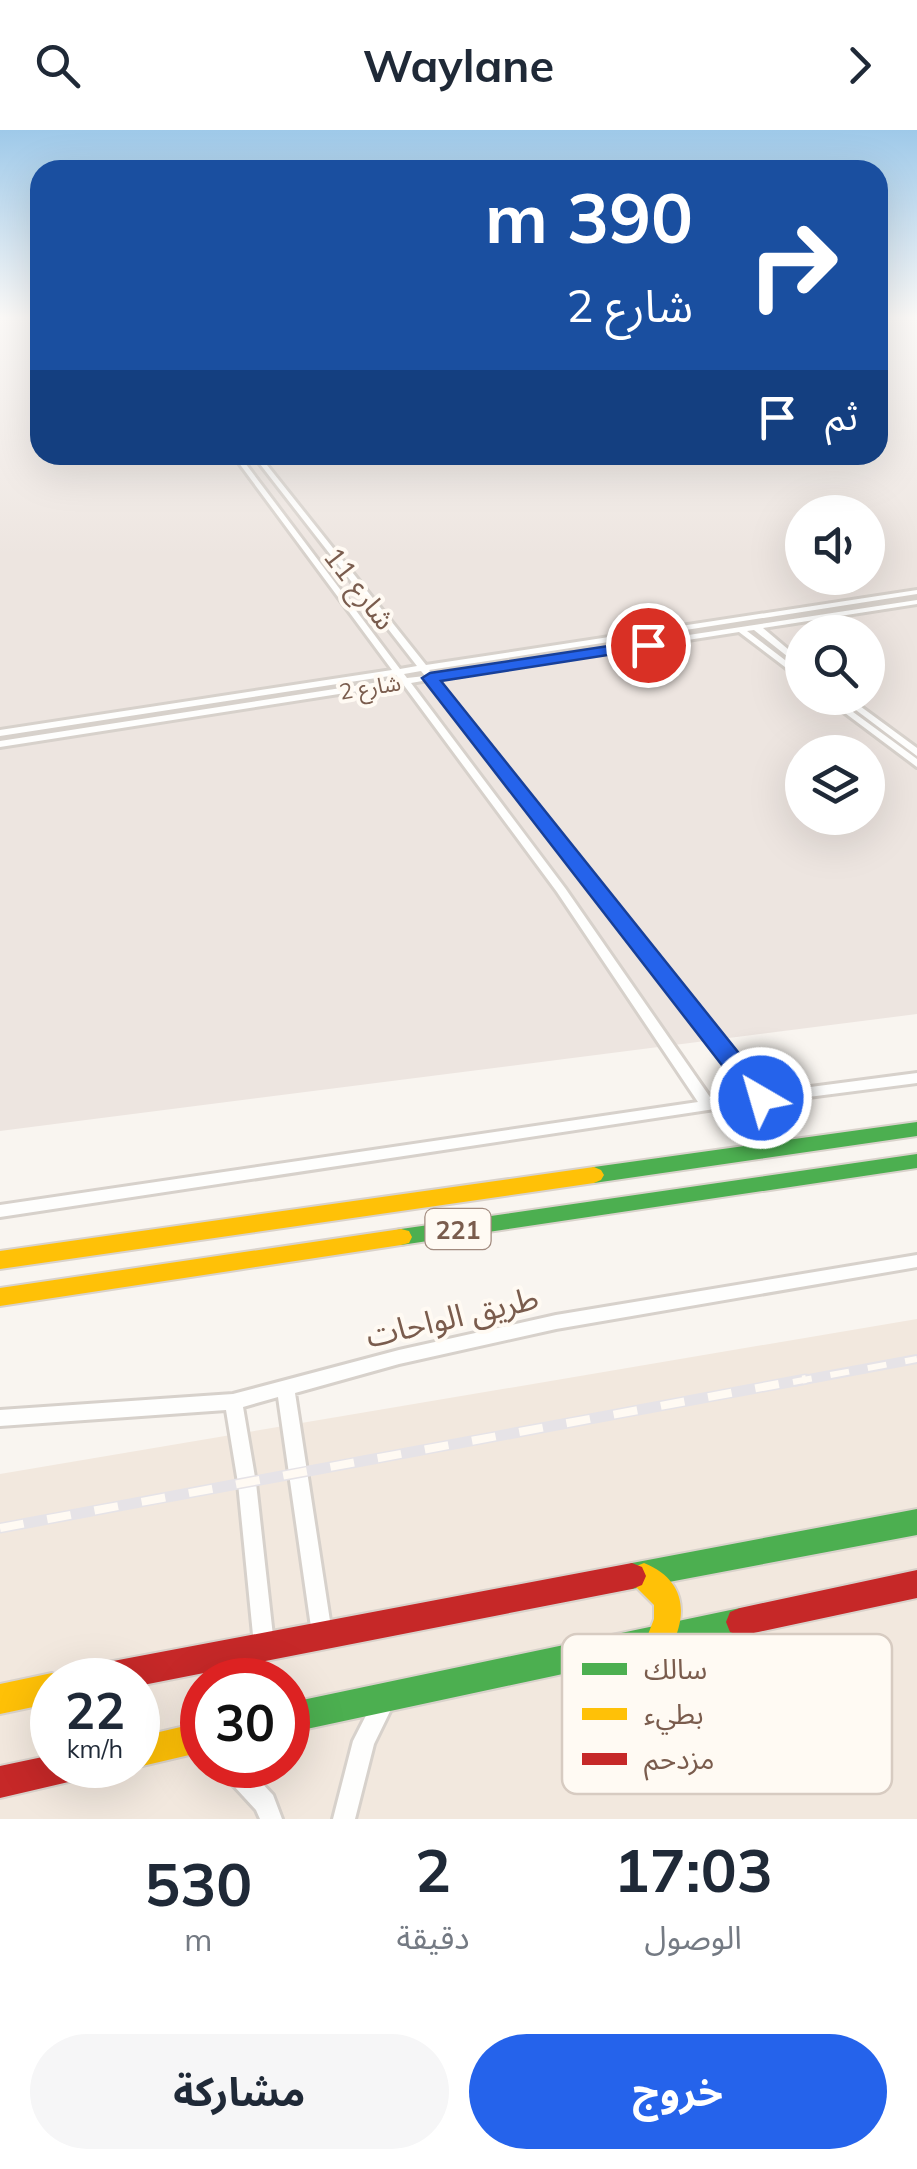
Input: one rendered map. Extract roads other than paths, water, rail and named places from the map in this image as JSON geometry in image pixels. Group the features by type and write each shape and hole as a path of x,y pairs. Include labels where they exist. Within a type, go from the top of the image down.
{"main road":[{"name":"221","path":"0,1260 917,1129"},
{"name":"221","path":"0,1297 917,1161"},
{"path":"160,1666 917,1522"},
{"path":"644,1576 664,1592 670,1604 672,1616 662,1634"},
{"path":"679,1634 917,1584"},
{"path":"310,1713 562,1659"},
{"path":"0,1699 30,1693"},
{"path":"0,1782 30,1775"}],"street":[{"name":"شارع 11","path":"243,465 561,890 708,1105"},
{"name":"شارع 11","path":"264,465 761,1098"},
{"path":"246,469 266,468"},
{"name":"شارع 2","path":"0,744 401,676 422,668 917,592"},
{"name":"شارع 2","path":"0,733 401,676 430,678 917,602"},
{"path":"748,618 785,650"},
{"path":"742,630 785,664"},
{"path":"852,715 917,764"},
{"path":"867,715 917,752"},
{"path":"0,1210 708,1105 917,1078"},
{"name":"طريق الواحات","path":"0,1418 234,1402 399,1357 556,1322 762,1284 917,1261"},
{"path":"286,1389 322,1634"},
{"path":"234,1402 264,1645"},
{"path":"344,1819 364,1741 388,1695"},
{"path":"251,1788 265,1803 272,1819"}],"railway":[{"path":"793,1382 917,1359"},
{"path":"0,1528 806,1379"}]}
